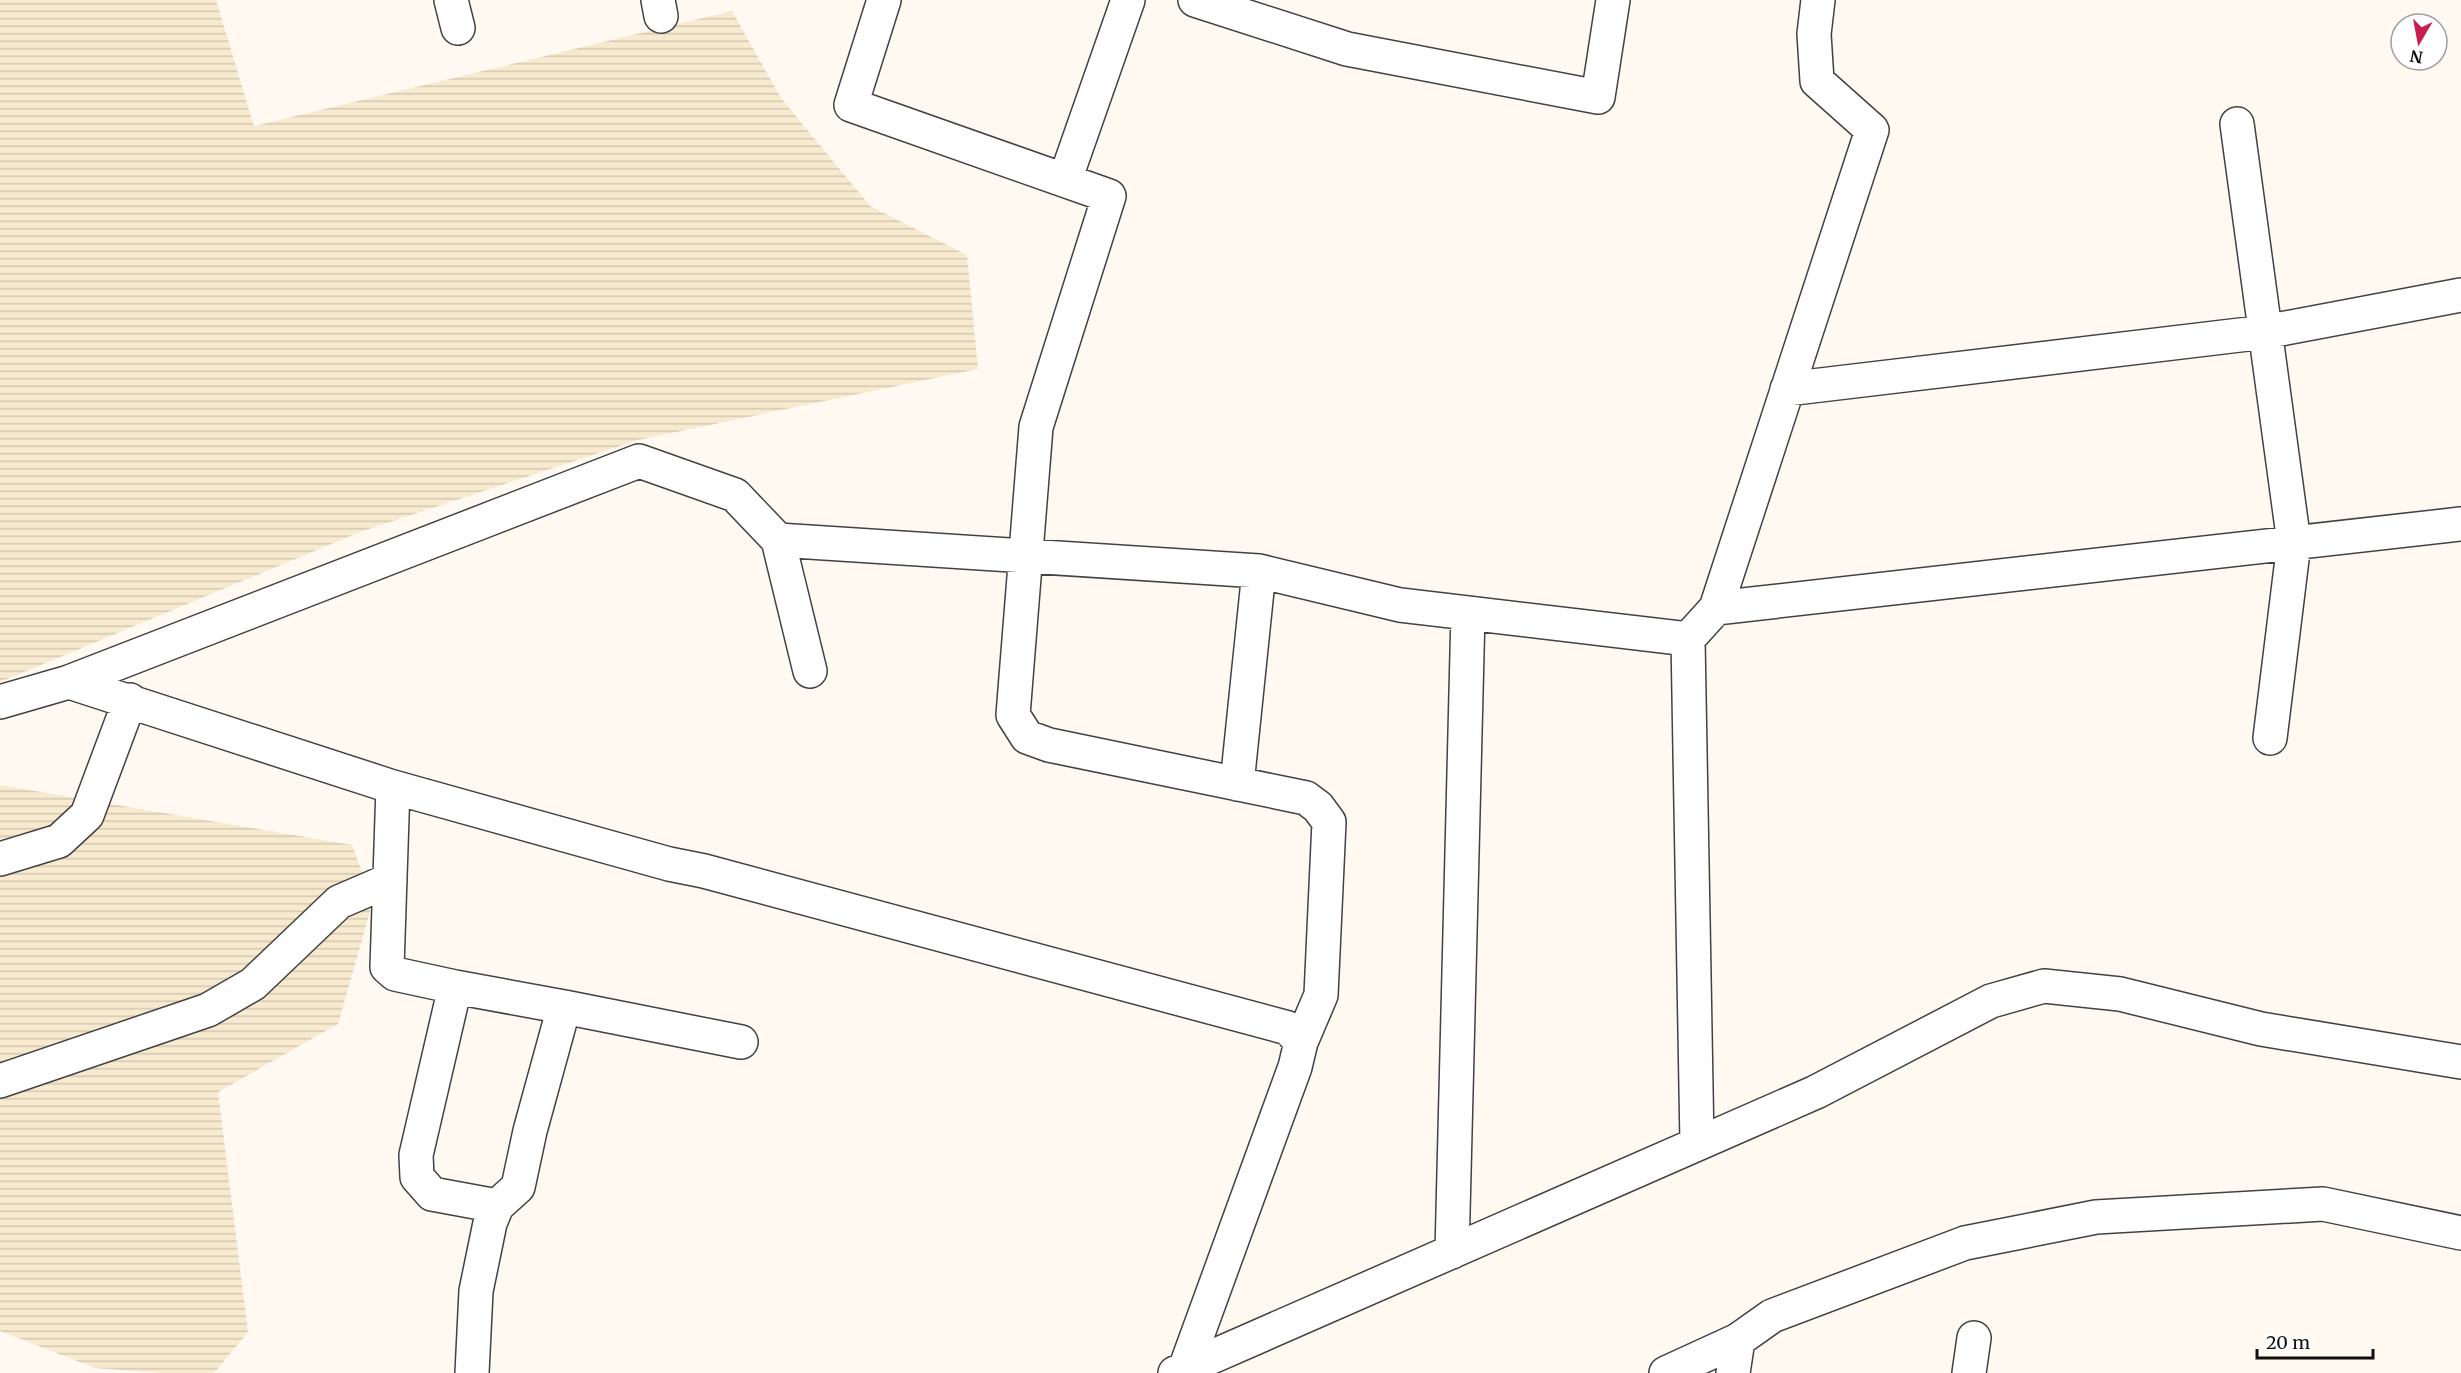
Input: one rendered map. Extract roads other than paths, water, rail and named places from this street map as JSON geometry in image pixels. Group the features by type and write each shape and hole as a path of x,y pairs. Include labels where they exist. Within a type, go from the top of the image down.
{"street":[{"path":"884,0 850,105 1109,196 1036,427 1013,715 1027,737 1049,745 1306,798 1318,807 1329,822 1321,995 1301,1042 1295,1067 1182,1372"},
{"path":"1065,180 1128,0"},
{"path":"1195,0 1347,50 1598,97 1613,0"},
{"path":"1697,1144 1688,639 1716,608 1872,130 1817,81 1814,34 1818,0"},
{"path":"2237,124 2294,543 2270,738"},
{"path":"1787,389 2265,332 2461,294"},
{"path":"0,702 69,682 639,461 735,495 778,540 810,671"},
{"path":"1716,608 2461,524"},
{"path":"778,540 1259,571 1400,605 1688,639"},
{"path":"1237,784 1259,571"},
{"path":"1452,1252 1468,613"},
{"path":"69,682 393,787 669,864 716,874 1288,1028 1301,1042"},
{"path":"0,859 59,841 87,815 129,700"},
{"path":"393,787 387,967 395,974 741,1042"},
{"path":"0,1081 208,1010 253,984 339,902 390,880"},
{"path":"1182,1372 1816,1092 1991,1001 2044,986 2121,994 2261,1029 2461,1062"},
{"path":"455,987 416,1155 417,1177 432,1194 497,1206"},
{"path":"471,1373 476,1291 490,1223 497,1206 518,1187 530,1131 564,1007"},
{"path":"1666,1373 1738,1340 1772,1316 1965,1243 2096,1217 2323,1204 2461,1233"},
{"path":"1969,1373 1974,1338"},
{"path":"1733,1373 1738,1340"}]}
